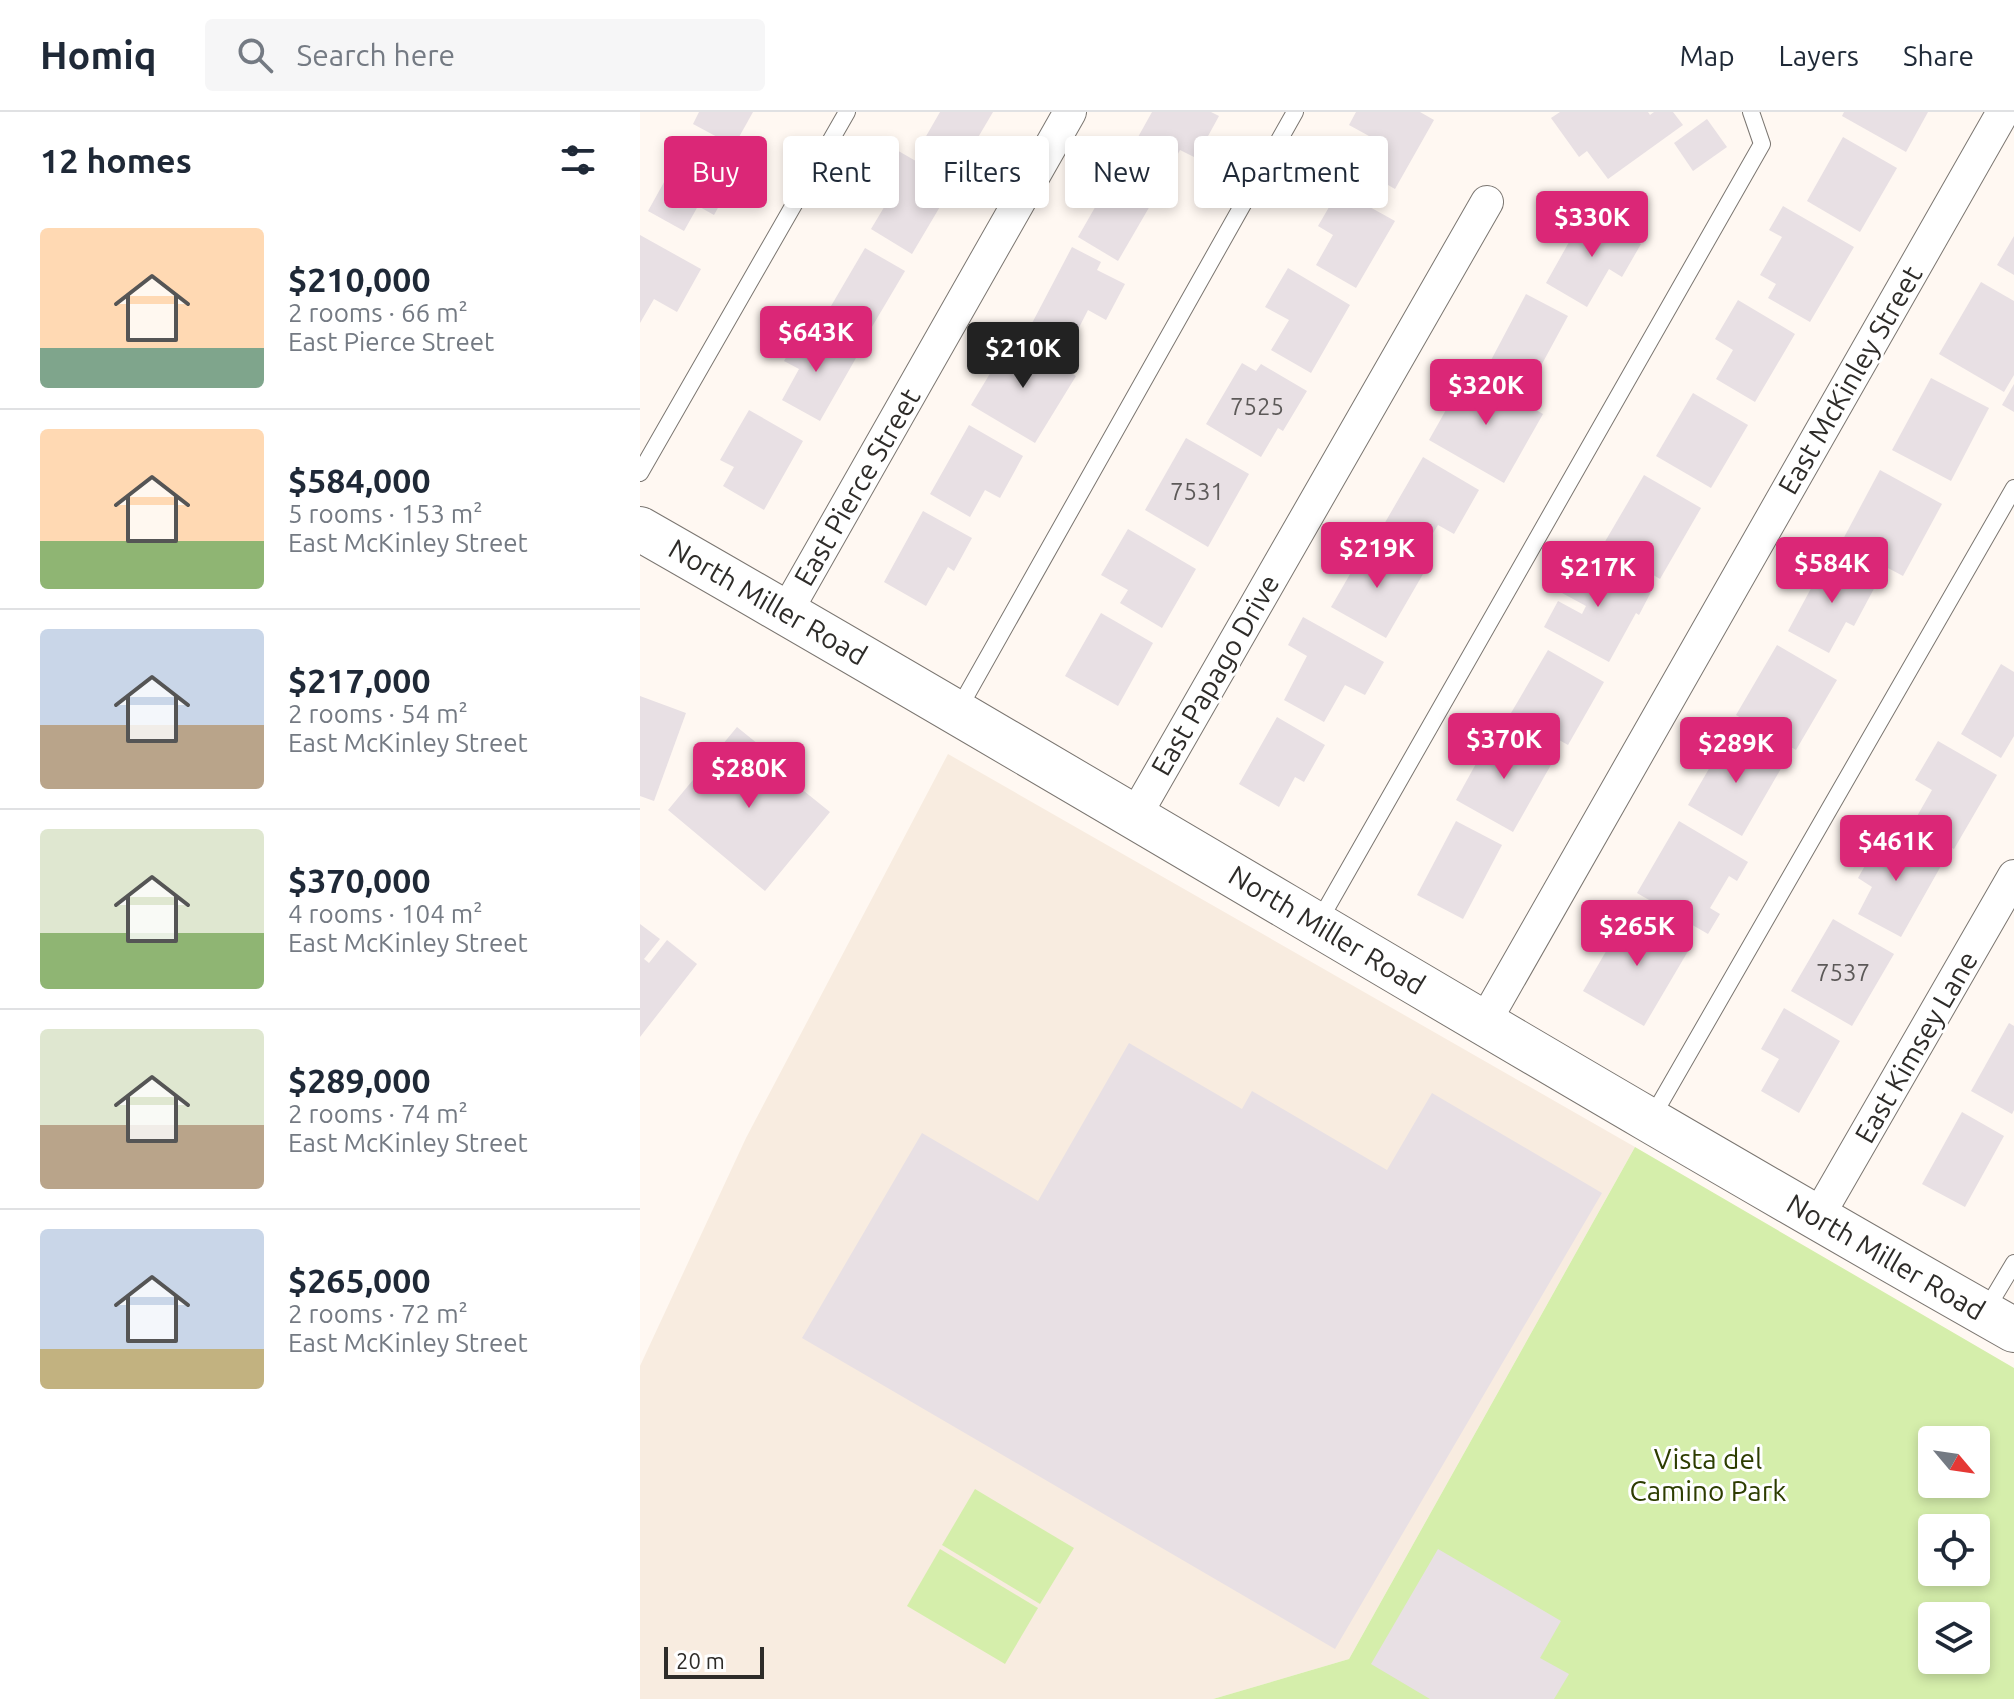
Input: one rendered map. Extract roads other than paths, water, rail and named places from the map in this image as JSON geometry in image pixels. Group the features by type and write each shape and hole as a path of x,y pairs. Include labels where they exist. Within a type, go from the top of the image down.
{"street":[{"name":"East Pierce Street","path":"786,612 1070,112"},
{"name":"East McKinley Street","path":"1484,1023 2003,112"},
{"name":"East Papago Drive","path":"1135,816 1487,202"},
{"name":"North Miller Road","path":"640,529 1999,1322"},
{"name":"East Kimsey Lane","path":"1817,1218 2014,876"}],"lane":[{"path":"640,473 847,112"},
{"path":"957,712 1295,112"},
{"path":"1317,924 1762,144 1751,112"},
{"path":"1650,1120 2014,488"},
{"path":"1999,1322 2014,1263"}],"park label":[{"name":"Vista del Camino Park","path":"1708,1475"}]}
